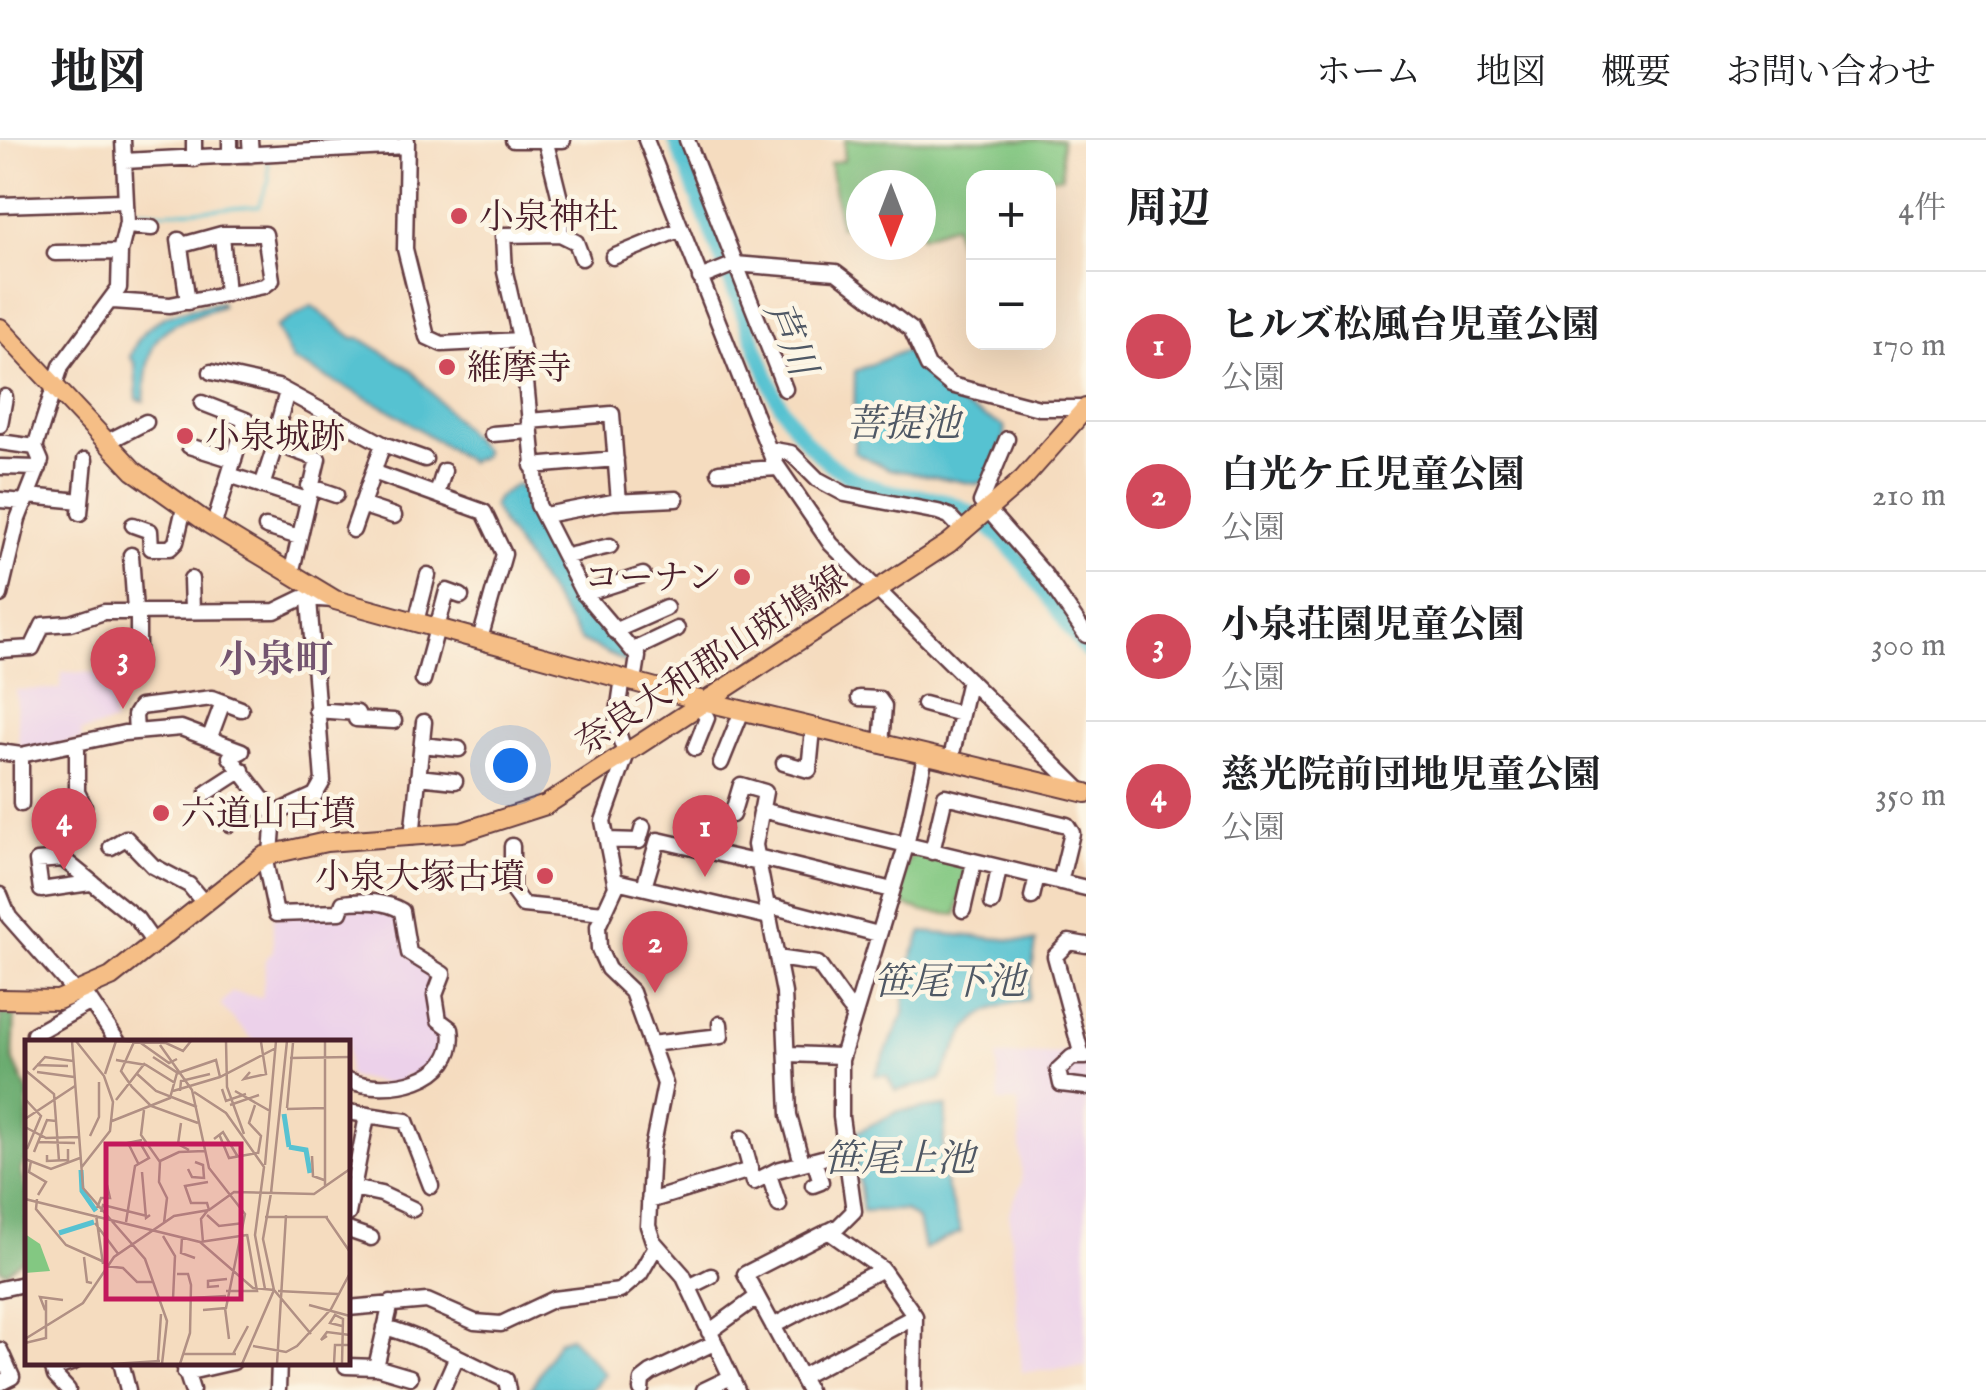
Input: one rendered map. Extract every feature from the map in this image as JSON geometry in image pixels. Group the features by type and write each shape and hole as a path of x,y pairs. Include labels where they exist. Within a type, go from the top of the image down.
{"main road":[{"path":"0,328 134,472 213,527 335,600 703,704 1084,794"},
{"name":"奈良大和郡山斑鳩線","path":"0,999 37,1002 84,998 268,855 326,842 462,832 546,805 967,530 1046,455 1086,408"}],"street":[{"path":"35,447 61,366 120,288 120,252 126,226 124,140"},
{"path":"194,140 194,158"},
{"path":"230,140 230,156"},
{"path":"513,140 563,140"},
{"path":"665,140 647,143 778,468 811,519 1084,794"},
{"path":"686,140 786,389"},
{"path":"546,142 562,207 560,234"},
{"path":"124,162 230,156 270,146 407,143 405,249 427,336 442,344 521,340"},
{"path":"0,205 124,201"},
{"path":"126,226 152,228"},
{"path":"613,256 681,230"},
{"path":"113,300 170,305 188,302 264,286 273,275 265,234 222,234 181,243 188,302"},
{"path":"222,234 227,294"},
{"path":"582,258 576,242 560,234 503,234 505,272 521,340 534,488 584,594 639,660 616,726 626,756 605,812 616,881 597,934 608,968 632,992 662,1070 665,1098 652,1149 648,1226 656,1246 676,1264 689,1288 733,1384 704,1390"},
{"path":"54,253 120,252"},
{"path":"700,278 735,264 836,272 910,329 928,366 950,384 1039,408 1086,408"},
{"path":"212,372 287,392 383,444 426,459"},
{"path":"262,486 287,392"},
{"path":"0,425 4,397"},
{"path":"202,403 246,420 213,527"},
{"path":"492,434 612,414 619,502"},
{"path":"105,443 146,422"},
{"path":"243,432 318,459 291,574"},
{"path":"1008,439 981,502 1045,575 1086,634"},
{"path":"0,442 35,447 42,457 0,595"},
{"path":"353,530 383,444"},
{"path":"189,446 262,486 336,495"},
{"path":"768,449 791,452 834,489 938,512 967,530"},
{"path":"532,466 616,459"},
{"path":"0,500 27,499 81,507 84,460"},
{"path":"0,467 39,468"},
{"path":"718,472 778,468"},
{"path":"437,494 444,470"},
{"path":"372,472 484,512 502,545 499,576 480,640"},
{"path":"545,516 619,502 673,504"},
{"path":"361,505 394,516"},
{"path":"134,524 150,530 151,548 170,548 176,542 184,508"},
{"path":"266,526 298,537"},
{"path":"566,556 610,546"},
{"path":"118,672 138,668 131,555"},
{"path":"416,622 428,575"},
{"path":"584,594 643,575"},
{"path":"190,580 192,610"},
{"path":"423,680 447,591 461,596"},
{"path":"0,650 32,648 44,625 136,610 281,610 309,598 335,600"},
{"path":"274,814 320,789 324,775 309,598"},
{"path":"614,631 666,608"},
{"path":"633,650 678,629"},
{"path":"950,762 969,680"},
{"path":"136,732 135,715 140,708 212,698 241,708"},
{"path":"859,698 879,699 884,706 880,746"},
{"path":"210,737 223,702"},
{"path":"695,748 707,718 703,704"},
{"path":"924,704 961,714"},
{"path":"316,710 356,713 356,720 394,721"},
{"path":"721,764 742,711"},
{"path":"412,836 424,722"},
{"path":"0,752 21,756 136,732 181,728 242,751 230,757 274,814 268,855 276,914 340,912 343,904 356,901 394,906 402,911 408,952 443,974 435,995 439,1020 451,1029 453,1050 444,1064 418,1080 396,1086 369,1087 350,1081"},
{"path":"784,763 809,770 813,728"},
{"path":"422,745 459,749"},
{"path":"78,746 77,792 84,806"},
{"path":"21,756 22,804"},
{"path":"915,1316 805,1384 744,1274 828,1231 854,1211 845,1152 842,1056 906,846 925,756"},
{"path":"208,792 242,770"},
{"path":"418,777 455,781"},
{"path":"732,815 741,784 766,792 755,835 789,1054 788,1115 821,1182 813,1186"},
{"path":"932,852 945,796 982,804 1067,825 1072,834 1060,882"},
{"path":"228,824 264,800"},
{"path":"761,810 1086,888"},
{"path":"607,840 639,841 642,828"},
{"path":"111,847 126,838 146,870 189,885 204,904"},
{"path":"644,888 658,840 892,890"},
{"path":"512,846 512,890 523,905 604,913"},
{"path":"963,910 974,862"},
{"path":"992,903 999,868"},
{"path":"1032,897 1037,876"},
{"path":"616,881 878,934"},
{"path":"90,883 136,919 154,944"},
{"path":"0,895 8,916 84,998 116,1040"},
{"path":"1086,945 1069,942 1055,956 1084,1057 1063,1062 1058,1078 1067,1087 1086,1087"},
{"path":"777,958 818,964 854,1013"},
{"path":"34,1034 62,1018 84,998"},
{"path":"62,1018 70,1034"},
{"path":"650,1044 721,1036 720,1024"},
{"path":"789,1054 842,1056"},
{"path":"350,1112 406,1120 431,1186"},
{"path":"366,1116 350,1188 413,1208"},
{"path":"742,1138 754,1182 845,1152"},
{"path":"650,1201 750,1170"},
{"path":"769,1175 779,1205"},
{"path":"350,1231 371,1238"},
{"path":"828,1231 882,1269 915,1316 914,1390"},
{"path":"350,1308 427,1301 475,1322 501,1324 554,1299 620,1291 640,1274 656,1246"},
{"path":"773,1326 882,1269"},
{"path":"689,1288 711,1276"},
{"path":"0,1289 25,1284"},
{"path":"641,1390 642,1380 711,1338 757,1296"},
{"path":"376,1367 391,1303"},
{"path":"386,1327 414,1335 486,1374 506,1380 508,1390"},
{"path":"0,1350 12,1377 0,1383"},
{"path":"442,1390 457,1356"},
{"path":"121,1365 128,1390"},
{"path":"278,1390 279,1365"},
{"path":"52,1366 68,1390"},
{"path":"346,1366 376,1367 410,1377"},
{"path":"184,1368 192,1390"}],"shaded area":[{"path":"62,672 113,673 114,723 81,732 82,740 19,752 16,690 60,689"},
{"path":"361,906 401,914 407,954 435,969 434,995 450,1031 449,1051 416,1079 406,1074 402,1081 387,1084 350,1076 350,1040 253,1040 220,1005 232,992 262,998 266,959 273,951 273,917"},
{"path":"1086,1052 1086,1367 1022,1372 1009,1212 1022,1182 1018,1102 999,1102 997,1056"}],"green space":[{"path":"845,140 1062,140 1062,177 1056,177 1056,170 966,170 966,245 958,246 954,225 936,231 936,170 846,170 846,226 840,227 830,163 844,160"},
{"path":"917,853 966,865 957,915 925,912 892,901 909,858"},
{"path":"0,1012 15,1017 13,1059 25,1085 25,1162 21,1170 25,1185 25,1257 6,1272 0,1269"}],"water":[{"path":"221,302 222,306 183,320 160,336 149,360 144,401 137,399 135,363 130,357 145,331 166,316"},
{"path":"312,306 353,338 360,338 410,369 484,451 483,456 469,462 390,410 292,360 276,327"},
{"name":"菩提池","path":"911,348 935,387 1004,426 1005,436 986,481 976,484 889,469 854,452 855,371"},
{"path":"517,484 530,498 593,615 627,651 629,664 581,641 503,525 493,506 498,497"},
{"name":"笹尾下池","path":"922,932 1036,942 1028,1000 992,1009 971,1024 940,1080 895,1091 887,1076 875,1075 904,1014 905,974"},
{"name":"笹尾上池","path":"947,1106 941,1170 961,1232 924,1249 918,1220 904,1210 863,1211 853,1134 899,1111"},
{"path":"570,1337 605,1374 591,1390 530,1390 558,1341"}],"waterway":[{"name":"芦川","path":"675,140 775,395 809,445 855,479 874,487 946,501 974,515 1021,561 1086,651"},
{"path":"132,209 165,212 259,206 269,180 268,159"}],"place":[{"name":"小泉神社","path":"459,216"},
{"name":"維摩寺","path":"447,367"},
{"name":"小泉城跡","path":"185,436"},
{"name":"コーナン","path":"742,577"},
{"name":"小泉荘園児童公園","path":"123,709"},
{"name":"六道山古墳","path":"161,813"},
{"name":"慈光院前団地児童公園","path":"64,870"},
{"name":"小泉大塚古墳","path":"545,876"},
{"name":"ヒルズ松風台児童公園","path":"705,877"},
{"name":"白光ケ丘児童公園","path":"655,993"}],"district":[{"name":"小泉町","path":"276,659"}]}
